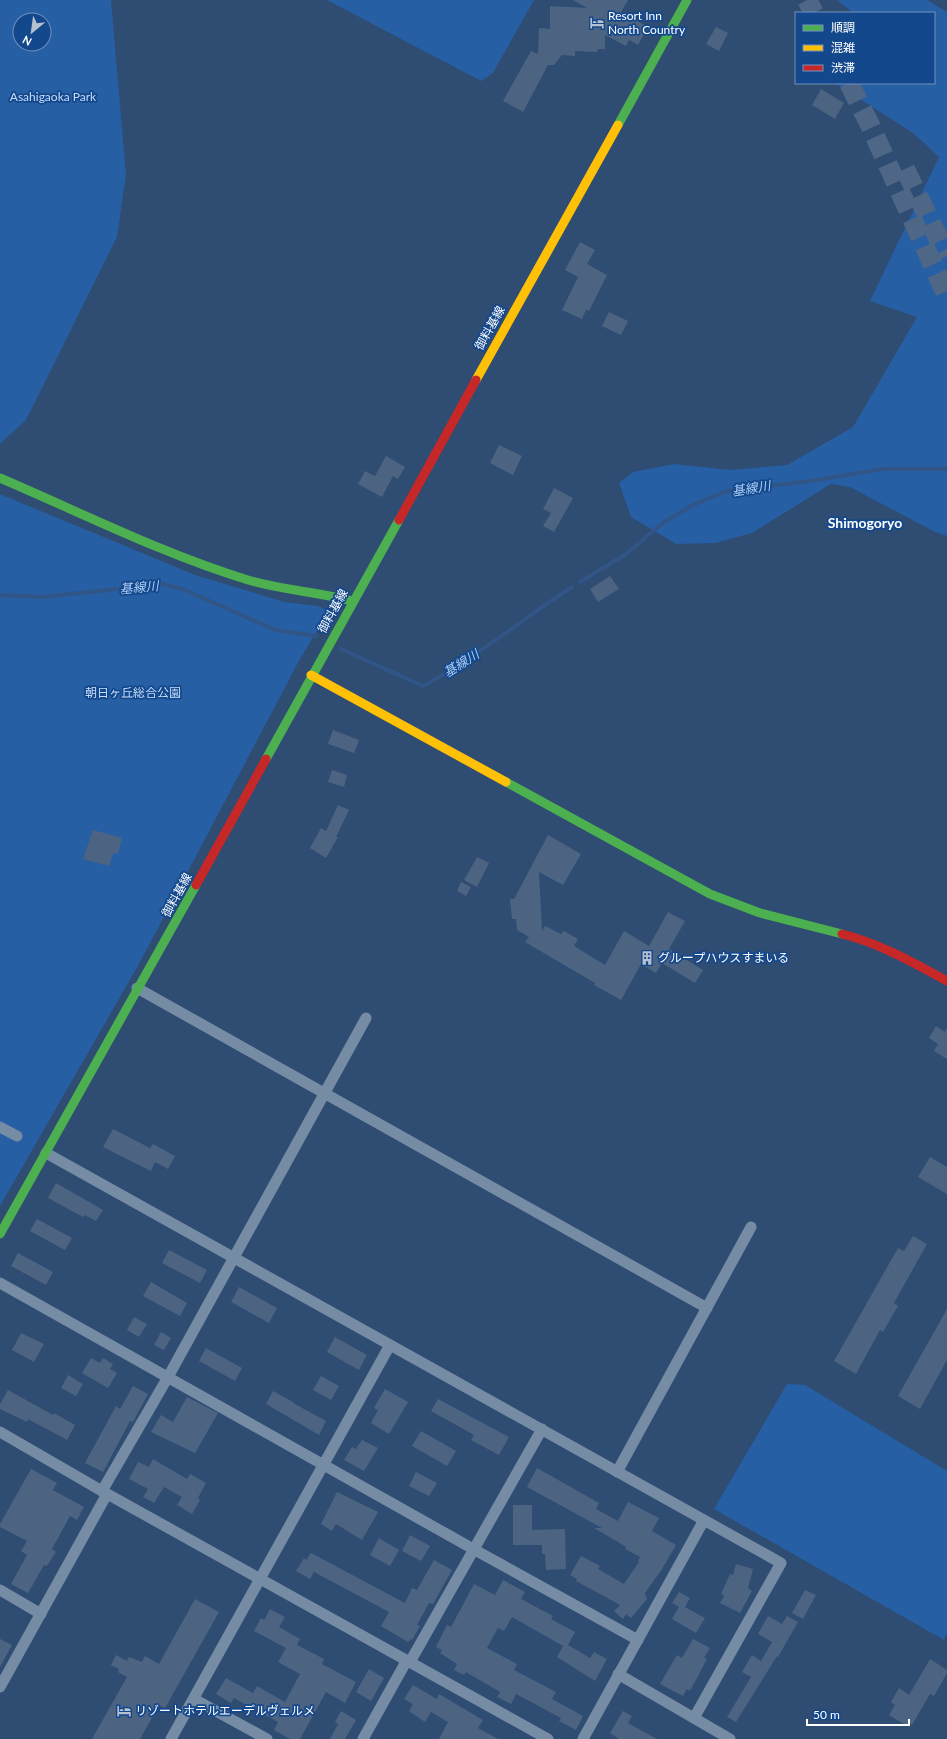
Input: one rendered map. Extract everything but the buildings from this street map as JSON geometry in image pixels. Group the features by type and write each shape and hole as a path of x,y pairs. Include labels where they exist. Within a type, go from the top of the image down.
{"street":[{"name":"御料基線","path":"0,1234 687,0"},
{"path":"0,478 180,556 248,580 292,591 325,594 352,601"},
{"path":"311,675 662,870 710,894 760,913 859,938 910,961 947,981"},
{"path":"137,988 707,1308"},
{"path":"0,1687 41,1614 168,1377 366,1018"},
{"path":"0,1127 17,1136"},
{"path":"46,1153 781,1563 694,1718"},
{"path":"618,1472 751,1227"},
{"path":"0,1283 474,1550 638,1640"},
{"path":"171,1739 390,1345"},
{"path":"363,1739 474,1550 542,1429"},
{"path":"0,1432 105,1493 548,1739"},
{"path":"583,1739 704,1520"},
{"path":"0,1590 41,1614"},
{"path":"618,1674 730,1739"},
{"path":"194,1698 267,1739"}],"green space":[{"name":"Asahigaoka Park","path":"0,0 111,0 126,175 117,237 26,420 0,444"},
{"path":"327,0 534,0 493,73 481,81"},
{"path":"837,0 927,0 947,12 947,536 935,532 850,487 831,484 752,533 715,543 676,544 631,517 619,483 633,472 674,464 730,470 787,465 853,427 917,317 870,301 939,157 913,133 837,84 935,84 935,12 850,12 850,10"},
{"name":"朝日ヶ丘総合公園","path":"0,494 195,575 285,602 318,606 329,611 300,659 139,964 0,1206"},
{"path":"787,1384 805,1385 947,1471 947,1634 944,1640 714,1509"}],"waterway":[{"name":"基線川","path":"580,582 626,554 664,522 693,505 727,491 811,481 883,469 947,469"},
{"name":"基線川","path":"0,595 42,597 164,584 185,590 275,630 317,636"},
{"name":"基線川","path":"341,649 423,686 462,663 572,587"}],"tunnel":[{"path":"807,0 813,12"},
{"path":"850,84 870,125 947,296"},
{"path":"905,169 947,256"}],"traffic: fast":[{"path":"618,125 687,0"},
{"path":"0,478 154,546 216,570 248,580 287,589 352,601"},
{"path":"266,759 399,520"},
{"path":"506,782 710,894 760,913 842,934"},
{"path":"0,1234 196,885"}],"traffic: slow":[{"path":"476,380 618,125"},
{"path":"311,675 506,782"}],"traffic: jam":[{"path":"399,520 476,380"},
{"path":"196,885 266,759"},
{"path":"842,934 883,948 947,981"}],"place":[{"name":"Resort Inn North Country","path":"597,23"},
{"name":"グループハウスすまいる","path":"647,958"},
{"name":"リゾートホテルエーデルヴェルメ","path":"124,1711"}],"district":[{"name":"Shimogoryo","path":"865,523"}]}
